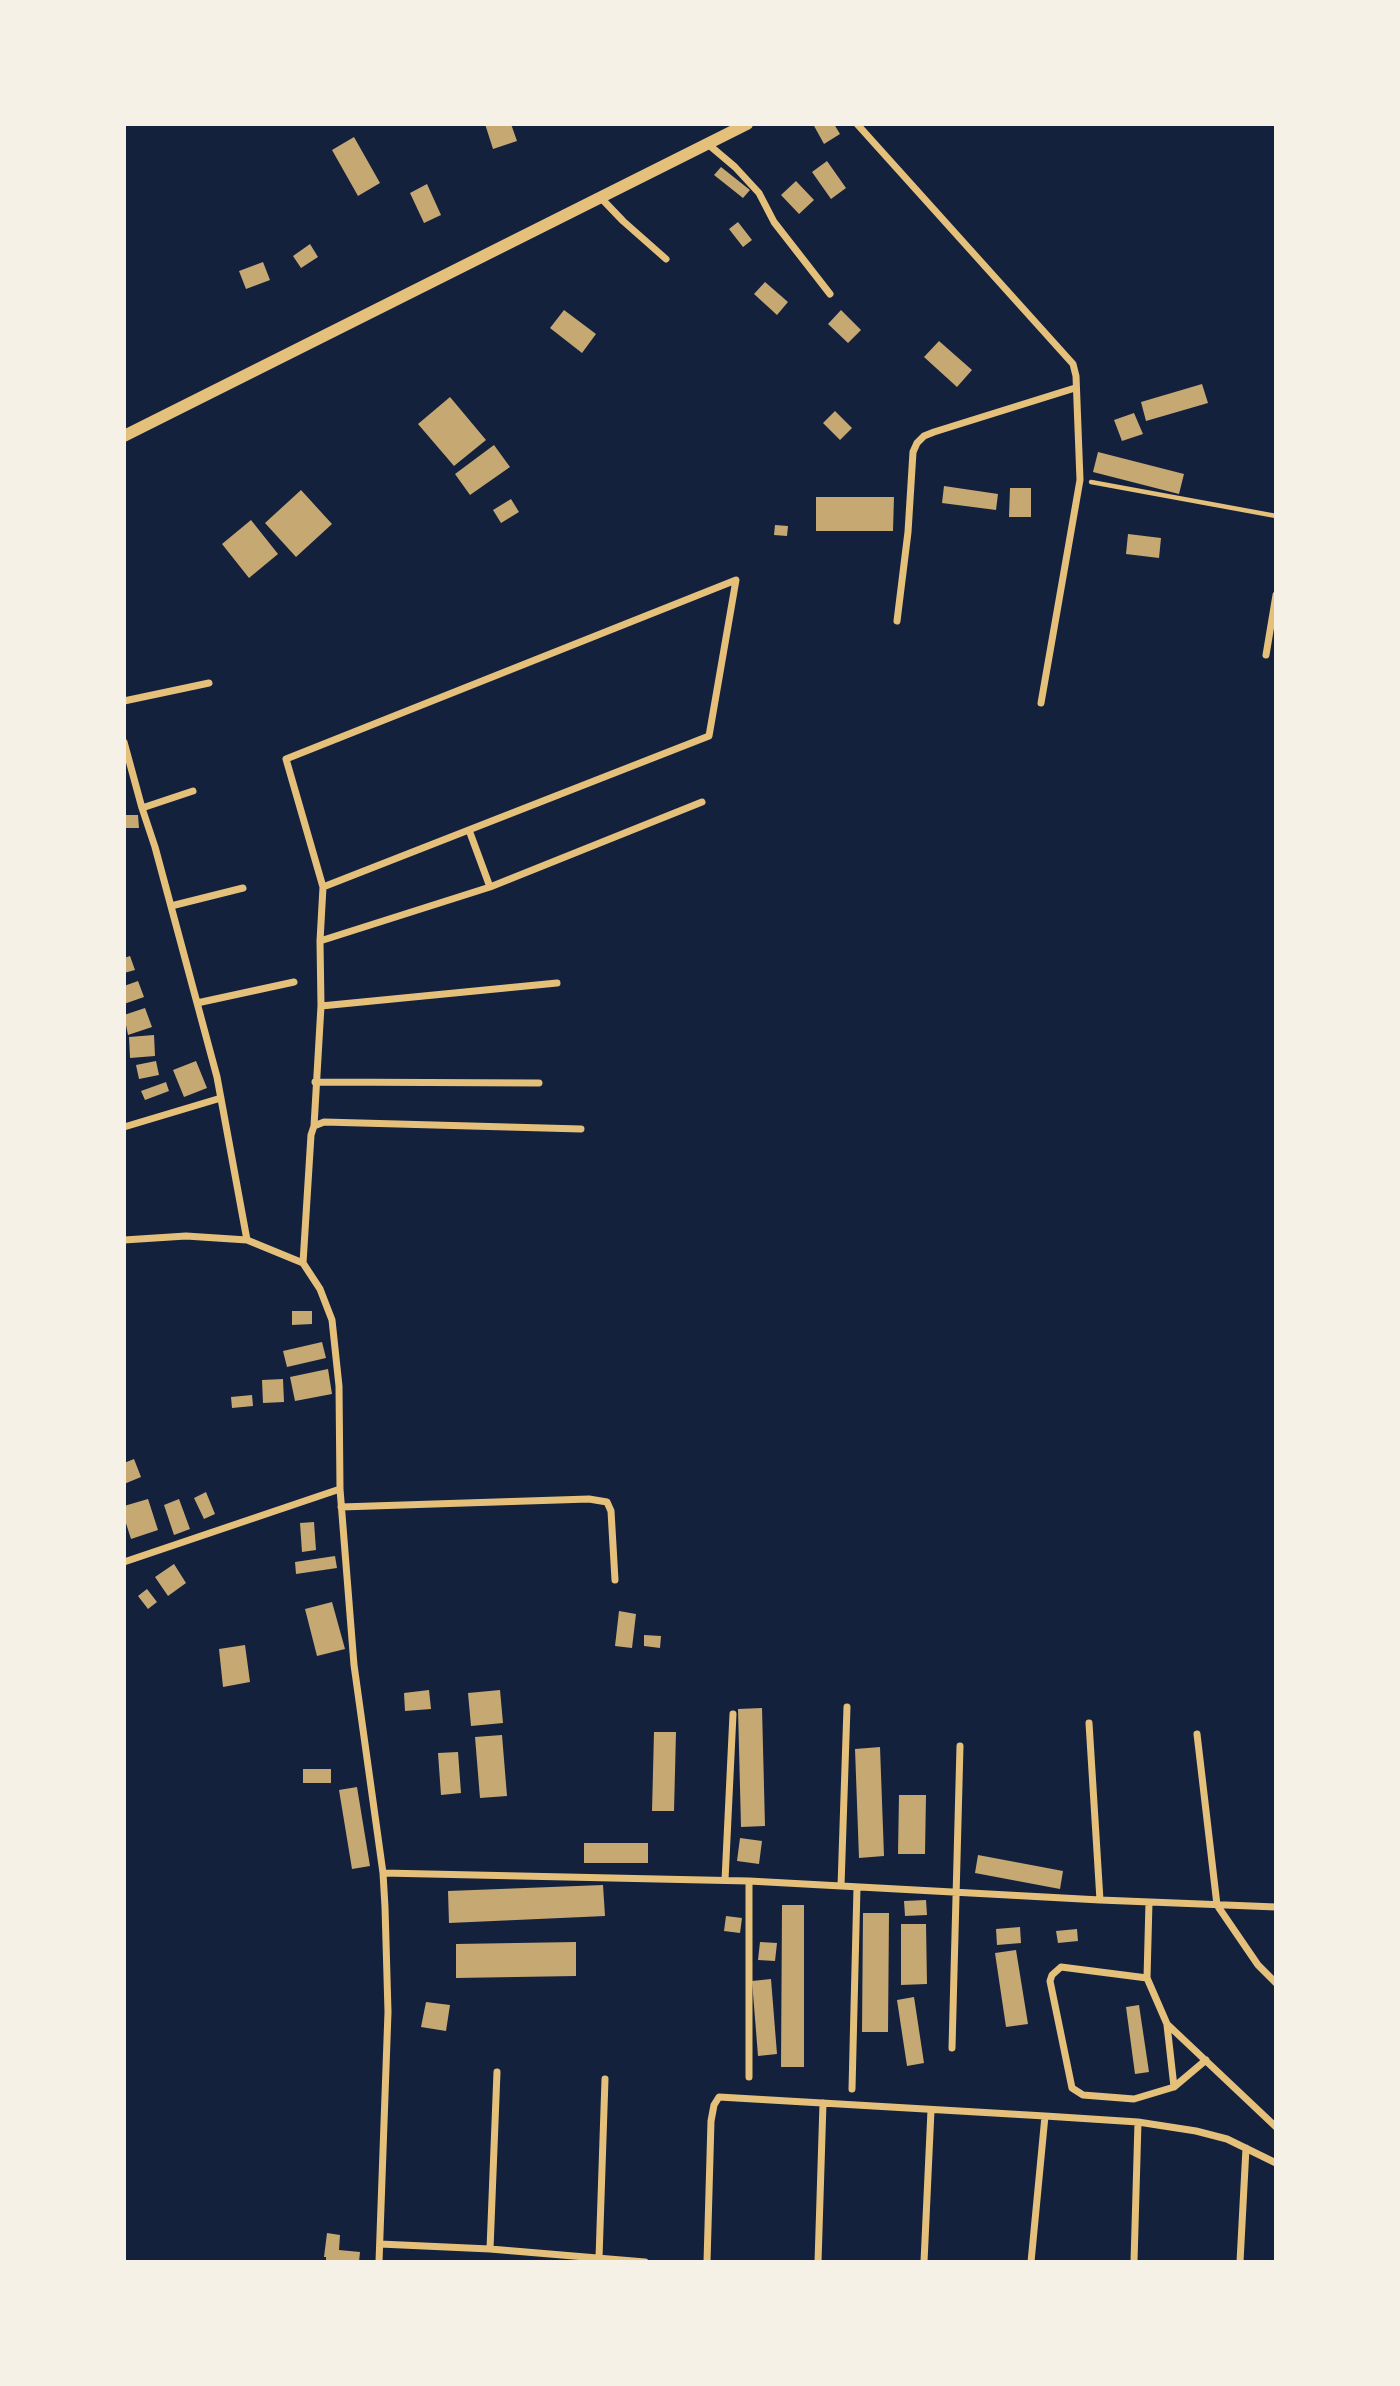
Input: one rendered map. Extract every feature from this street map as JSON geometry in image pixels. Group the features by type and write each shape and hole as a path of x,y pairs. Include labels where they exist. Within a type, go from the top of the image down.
{"street":[{"path":"124,436 747,124"},
{"path":"857,124 1073,364 1080,480 1041,703"},
{"path":"709,145 735,167 759,193 774,222 830,294"},
{"path":"601,198 622,221 666,259"},
{"path":"897,621 908,532 913,452 917,443 934,432 1075,388"},
{"path":"303,1264 321,1006 323,887 286,759 736,580 709,736 323,887"},
{"path":"1266,655 1276,595"},
{"path":"124,701 209,682"},
{"path":"124,742 171,906 221,1098 247,1240"},
{"path":"142,808 193,791"},
{"path":"320,941 490,887 702,802"},
{"path":"469,830 490,887"},
{"path":"171,906 243,888"},
{"path":"197,1003 294,982"},
{"path":"321,1006 556,983"},
{"path":"315,1083 539,1083"},
{"path":"125,1124 221,1098"},
{"path":"314,1126 324,1122 581,1129"},
{"path":"124,1240 186,1236 247,1240 303,1264 320,1289 332,1320 340,1386 340,1489 354,1665 383,1873 388,2012 379,2262"},
{"path":"124,1562 340,1489"},
{"path":"341,1507 589,1499 607,1502 611,1511 615,1580"},
{"path":"841,1886 847,1707"},
{"path":"725,1880 733,1714"},
{"path":"1089,1723 1100,1900"},
{"path":"1197,1734 1217,1905 1258,1965 1276,1983"},
{"path":"952,2048 960,1746"},
{"path":"383,1873 725,1880 1276,1907"},
{"path":"749,1881 749,2077"},
{"path":"852,2089 857,1887"},
{"path":"1149,1902 1147,1978 1167,2024 1174,2087"},
{"path":"1147,1978 1060,1966 1052,1975 1050,1981 1072,2088 1083,2095 1135,2099 1174,2087 1206,2060"},
{"path":"1167,2024 1276,2127"},
{"path":"490,2249 497,2071"},
{"path":"598,2258 605,2079"},
{"path":"707,2262 711,2121 714,2105 719,2097 1138,2122 1227,2139 1276,2164"},
{"path":"818,2262 823,2103"},
{"path":"924,2262 931,2110"},
{"path":"1031,2262 1045,2116"},
{"path":"1134,2262 1138,2122"},
{"path":"1240,2262 1246,2148"},
{"path":"380,2244 490,2249 645,2262"}],"path":[{"path":"1080,480 1276,516"}],"building":[{"path":"485,124 511,124 517,141 493,149"},
{"path":"813,124 834,124 840,134 824,144"},
{"path":"354,137 380,183 358,196 332,150"},
{"path":"827,161 846,188 831,199 812,172"},
{"path":"721,167 750,190 743,198 714,175"},
{"path":"796,181 814,200 799,214 781,195"},
{"path":"427,184 441,215 424,223 410,193"},
{"path":"738,222 752,240 743,247 729,229"},
{"path":"310,244 318,257 301,268 293,256"},
{"path":"263,262 270,280 246,289 239,271"},
{"path":"765,282 788,302 777,315 754,294"},
{"path":"564,310 596,334 582,353 550,328"},
{"path":"841,310 861,330 848,343 828,324"},
{"path":"939,341 972,370 957,387 924,357"},
{"path":"1202,384 1208,403 1146,421 1141,402"},
{"path":"450,397 486,440 454,466 418,424"},
{"path":"835,411 852,428 840,440 823,423"},
{"path":"1134,413 1143,434 1122,441 1114,420"},
{"path":"494,445 510,467 470,495 455,474"},
{"path":"1098,452 1184,474 1179,494 1093,472"},
{"path":"944,486 998,494 996,510 942,503"},
{"path":"1010,488 1031,488 1031,517 1009,517"},
{"path":"301,490 332,524 296,557 265,523"},
{"path":"816,497 894,497 893,531 816,531"},
{"path":"511,499 519,512 501,523 493,510"},
{"path":"251,520 278,554 249,578 222,544"},
{"path":"775,525 788,526 787,536 774,535"},
{"path":"1128,534 1161,538 1159,558 1126,554"},
{"path":"124,815 138,815 139,828 124,828"},
{"path":"130,956 135,970 124,973 124,958"},
{"path":"138,981 144,997 124,1004 124,986"},
{"path":"145,1008 152,1027 128,1035 124,1015"},
{"path":"154,1035 155,1056 130,1058 129,1037"},
{"path":"156,1061 159,1075 139,1079 136,1065"},
{"path":"196,1061 207,1088 184,1097 173,1070"},
{"path":"166,1082 169,1091 145,1100 141,1091"},
{"path":"292,1311 312,1311 312,1324 292,1325"},
{"path":"322,1342 326,1358 287,1367 283,1351"},
{"path":"328,1369 332,1394 295,1401 290,1377"},
{"path":"283,1379 284,1402 263,1403 262,1380"},
{"path":"252,1395 253,1406 232,1408 231,1397"},
{"path":"134,1459 141,1477 124,1484 124,1463"},
{"path":"206,1492 215,1514 204,1519 194,1498"},
{"path":"148,1499 158,1530 131,1539 124,1517 124,1506"},
{"path":"179,1499 190,1529 174,1535 164,1505"},
{"path":"314,1522 316,1550 302,1552 300,1523"},
{"path":"335,1556 337,1568 296,1574 295,1562"},
{"path":"174,1564 186,1583 168,1596 155,1577"},
{"path":"147,1589 157,1602 148,1609 138,1596"},
{"path":"332,1602 345,1649 317,1656 305,1609"},
{"path":"619,1611 636,1614 632,1648 615,1646"},
{"path":"644,1635 661,1636 660,1648 644,1646"},
{"path":"245,1645 250,1682 223,1687 219,1649"},
{"path":"429,1690 431,1709 405,1711 404,1693"},
{"path":"500,1690 503,1723 471,1726 468,1693"},
{"path":"762,1708 765,1826 741,1827 738,1709"},
{"path":"654,1732 676,1732 674,1811 652,1811"},
{"path":"502,1735 507,1796 480,1798 475,1737"},
{"path":"880,1747 884,1856 859,1858 855,1749"},
{"path":"458,1752 461,1793 441,1795 438,1753"},
{"path":"303,1769 331,1769 331,1783 303,1783"},
{"path":"357,1787 370,1866 352,1869 339,1790"},
{"path":"899,1795 926,1795 925,1854 898,1854"},
{"path":"740,1838 762,1841 759,1864 737,1861"},
{"path":"584,1843 648,1843 648,1863 584,1863"},
{"path":"978,1855 1063,1871 1060,1889 975,1873"},
{"path":"603,1885 605,1916 449,1923 448,1891"},
{"path":"926,1900 927,1915 905,1916 904,1901"},
{"path":"782,1905 804,1905 804,2067 781,2067"},
{"path":"863,1913 889,1913 888,2032 862,2032"},
{"path":"726,1916 742,1918 740,1933 724,1931"},
{"path":"901,1924 926,1924 927,1984 901,1985"},
{"path":"1020,1927 1021,1943 997,1945 996,1929"},
{"path":"1077,1929 1078,1941 1058,1943 1056,1931"},
{"path":"576,1942 576,1976 456,1978 456,1944"},
{"path":"760,1942 777,1943 775,1961 758,1960"},
{"path":"1016,1950 1028,2024 1006,2027 995,1953"},
{"path":"771,1979 777,2054 758,2056 752,1981"},
{"path":"914,1997 924,2063 907,2066 897,2000"},
{"path":"426,2002 450,2005 446,2031 421,2027"},
{"path":"1139,2005 1149,2072 1135,2074 1126,2007"},
{"path":"327,2233 340,2235 339,2250 360,2252 359,2262 326,2262 324,2257"}]}
